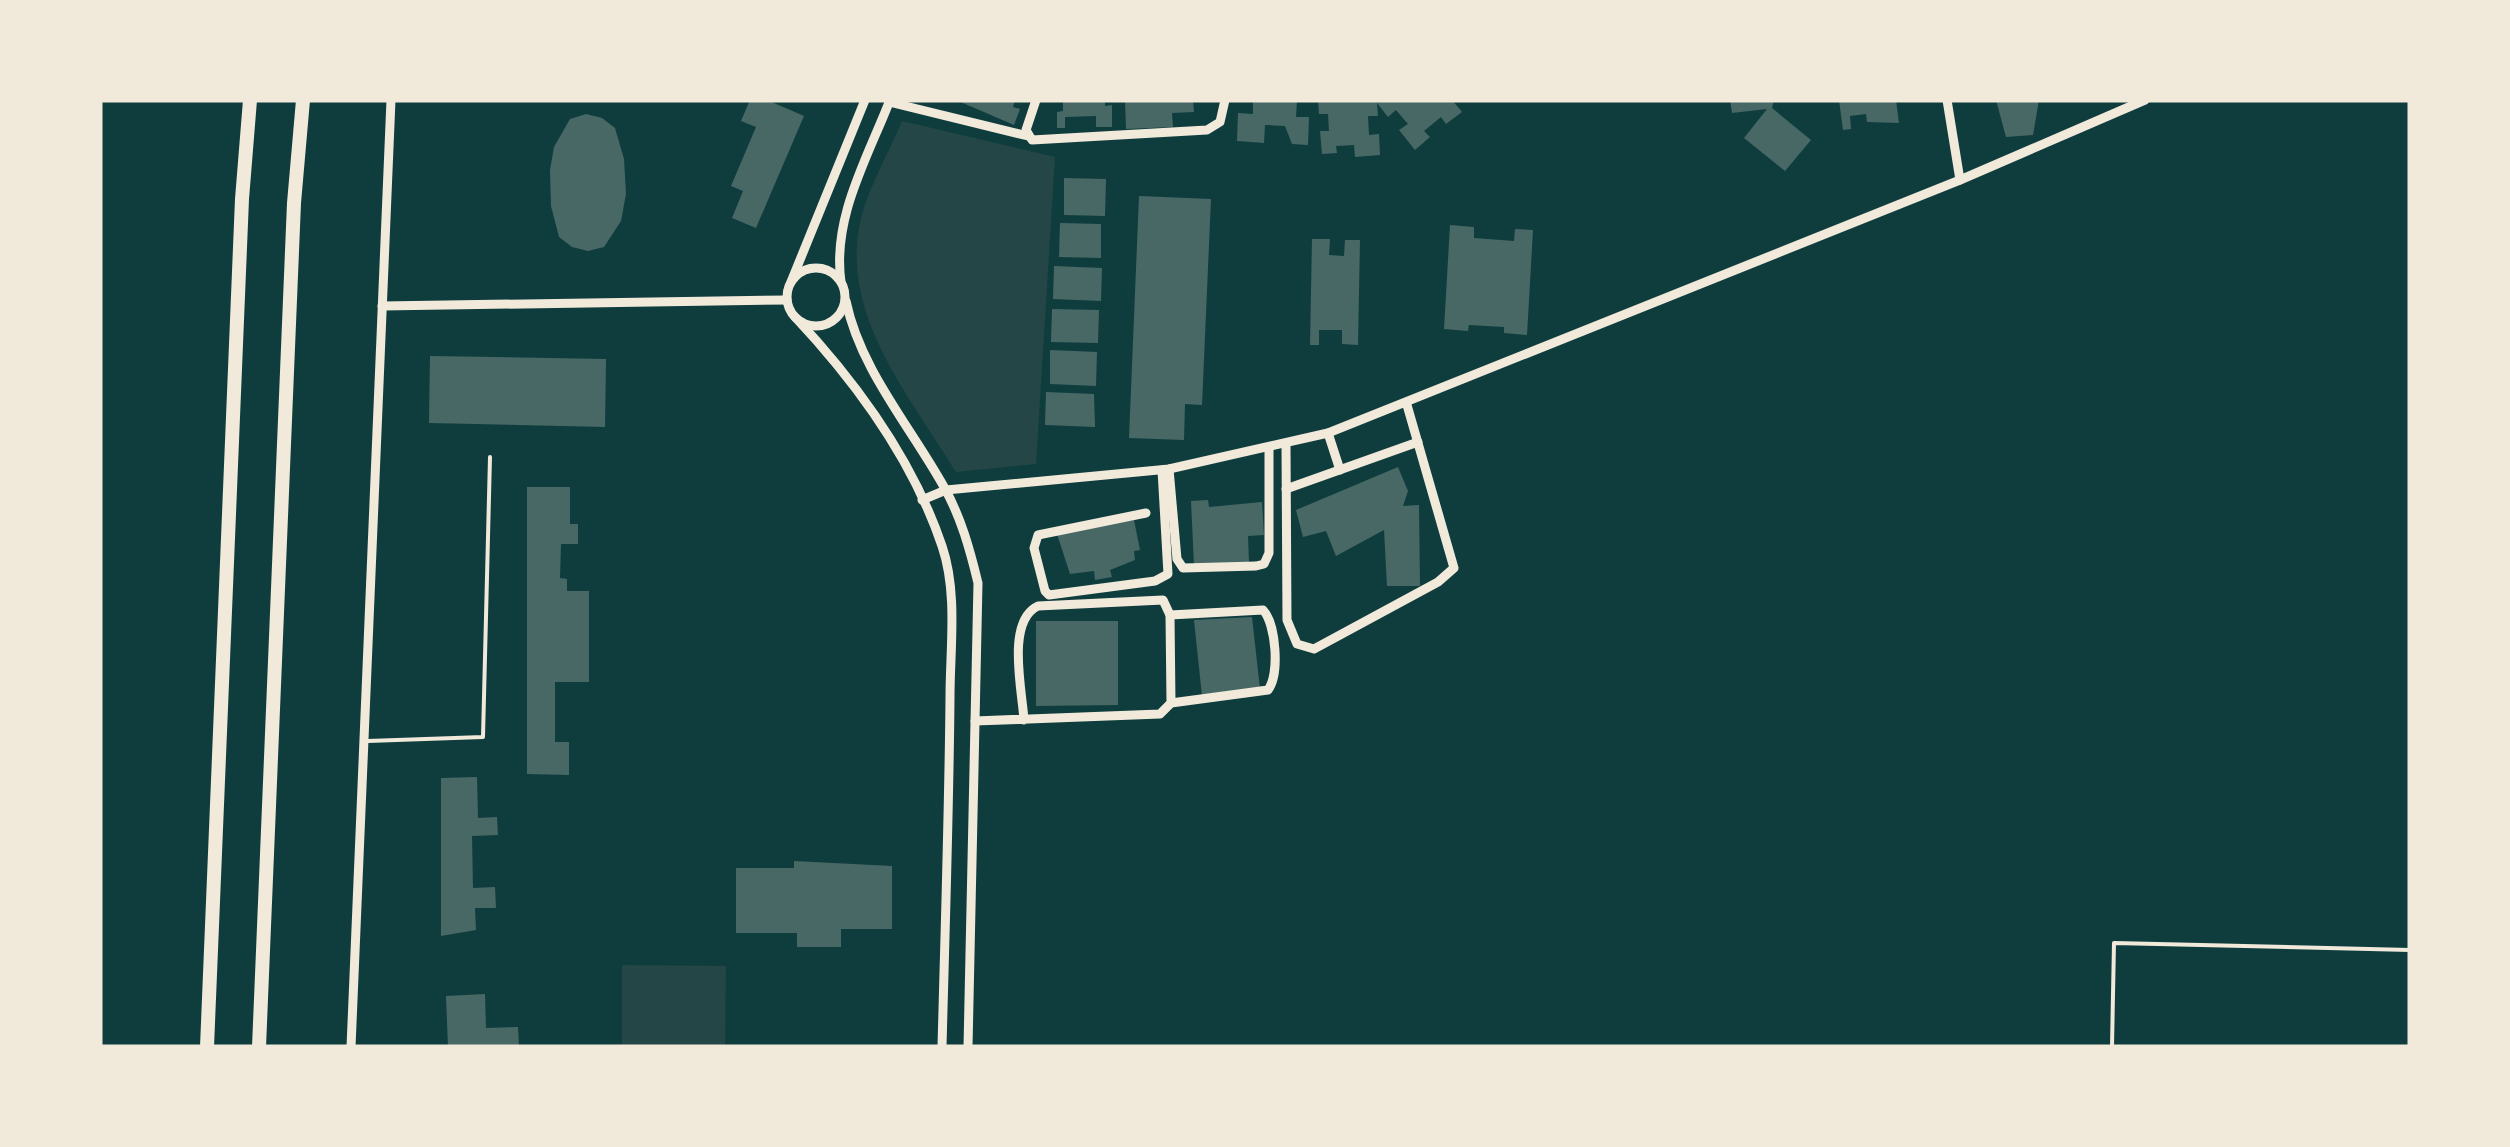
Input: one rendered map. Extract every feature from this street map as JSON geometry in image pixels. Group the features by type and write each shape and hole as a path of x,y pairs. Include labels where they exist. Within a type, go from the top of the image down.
{"main road":[{"path":"208,1047 242,199 250,100"},
{"path":"260,1047 293,222 303,100"}],"street":[{"path":"351,1047 390,100"},
{"path":"865,100 787,300 795,317 846,372 922,500 942,545 951,605 942,1047"},
{"path":"1028,136 1036,100"},
{"path":"968,1047 978,583 966,538 946,490 853,338 837,252 841,224 890,101 1028,136 1207,130 1220,122 1226,100"},
{"path":"1947,100 1960,180"},
{"path":"922,500 946,490 1165,470 1328,433 1407,405 1960,180 2141,101"},
{"path":"791,282 816,268 841,282"},
{"path":"382,306 787,300"},
{"path":"795,317 821,326 838,318 846,300"},
{"path":"1286,444 1287,620 1297,644 1305,650 1314,649 1438,582 1454,568 1407,405"},
{"path":"1328,433 1340,470"},
{"path":"1286,489 1418,442"},
{"path":"1165,470 1177,559 1183,568 1256,566 1264,564 1269,553 1269,449"},
{"path":"1146,513 1038,534 1034,548 1045,591 1049,594 1154,581 1168,574 1165,470"},
{"path":"1024,720 1020,625 1028,611 1155,597 1163,600 1170,615 1172,703"},
{"path":"975,721 1160,714 1172,703 1268,690 1275,678 1270,621 1263,610 1170,615"}],"lane":[{"path":"363,740 483,736 490,457"},
{"path":"2112,1047 2114,944 2410,950"}],"shaded area":[{"path":"902,121 1055,157 1036,464 956,472 902,387 871,326 857,262 859,228"},
{"path":"622,965 726,966 725,1047 622,1047"}],"building":[{"path":"750,100 767,100 804,116 756,228 732,218 743,191 731,186 756,127 741,121"},
{"path":"956,100 1015,100 1013,107 1020,109 1014,125"},
{"path":"1063,100 1105,100 1105,106 1112,105 1112,127 1096,127 1096,116 1065,117 1065,128 1057,128 1057,112 1063,111"},
{"path":"1125,100 1193,100 1194,112 1172,113 1173,127 1126,129"},
{"path":"1253,100 1297,100 1296,117 1309,117 1308,145 1292,144 1285,126 1265,125 1264,143 1237,141 1238,113 1253,114"},
{"path":"1318,100 1452,100 1462,112 1446,124 1441,117 1424,131 1430,137 1415,150 1399,130 1408,124 1396,110 1388,117 1377,103 1378,116 1368,116 1369,135 1379,134 1380,155 1355,157 1354,145 1336,146 1337,153 1322,154 1320,131 1329,131 1328,114 1319,114"},
{"path":"1730,100 1774,100 1772,108 1811,140 1785,171 1744,138 1767,109 1732,113"},
{"path":"1839,100 1896,100 1899,123 1867,122 1866,114 1850,116 1851,129 1843,130"},
{"path":"1996,100 2039,100 2033,135 2006,137"},
{"path":"586,114 602,118 615,128 624,159 626,194 621,221 604,247 588,251 572,247 559,237 551,206 550,170 554,147 570,119"},
{"path":"1064,178 1106,179 1105,216 1064,215"},
{"path":"1139,196 1211,199 1202,405 1185,404 1184,440 1129,438"},
{"path":"1060,223 1101,224 1101,258 1059,257"},
{"path":"1450,225 1474,227 1474,238 1514,241 1515,229 1533,230 1527,335 1504,333 1504,327 1469,325 1468,331 1444,329"},
{"path":"1312,239 1330,239 1329,255 1344,256 1345,240 1360,240 1358,345 1342,344 1342,330 1319,330 1319,345 1310,345"},
{"path":"1054,266 1102,268 1101,301 1053,299"},
{"path":"1052,309 1099,310 1098,343 1051,342"},
{"path":"1050,350 1097,352 1096,386 1050,384"},
{"path":"430,356 606,359 605,427 429,423"},
{"path":"1046,392 1094,394 1095,427 1045,425"},
{"path":"1398,467 1408,491 1403,506 1419,505 1420,586 1387,586 1384,530 1336,556 1326,531 1303,537 1296,510"},
{"path":"527,487 570,487 570,524 578,524 578,544 561,544 560,578 567,579 567,591 589,591 589,682 555,682 555,742 569,742 569,775 527,774"},
{"path":"1208,500 1209,507 1262,502 1264,535 1248,536 1249,563 1194,565 1191,501"},
{"path":"1134,520 1140,550 1134,551 1135,560 1110,570 1112,577 1095,580 1094,571 1070,574 1057,534"},
{"path":"1252,617 1260,689 1202,696 1194,620"},
{"path":"1036,621 1118,621 1118,705 1036,706"},
{"path":"477,777 478,818 497,817 498,835 472,836 473,888 495,887 496,908 475,908 476,930 441,936 441,778"},
{"path":"794,861 892,866 892,929 841,929 841,947 797,947 797,933 736,933 736,868 794,868"},
{"path":"485,994 486,1028 518,1027 519,1047 448,1047 446,996"}]}
